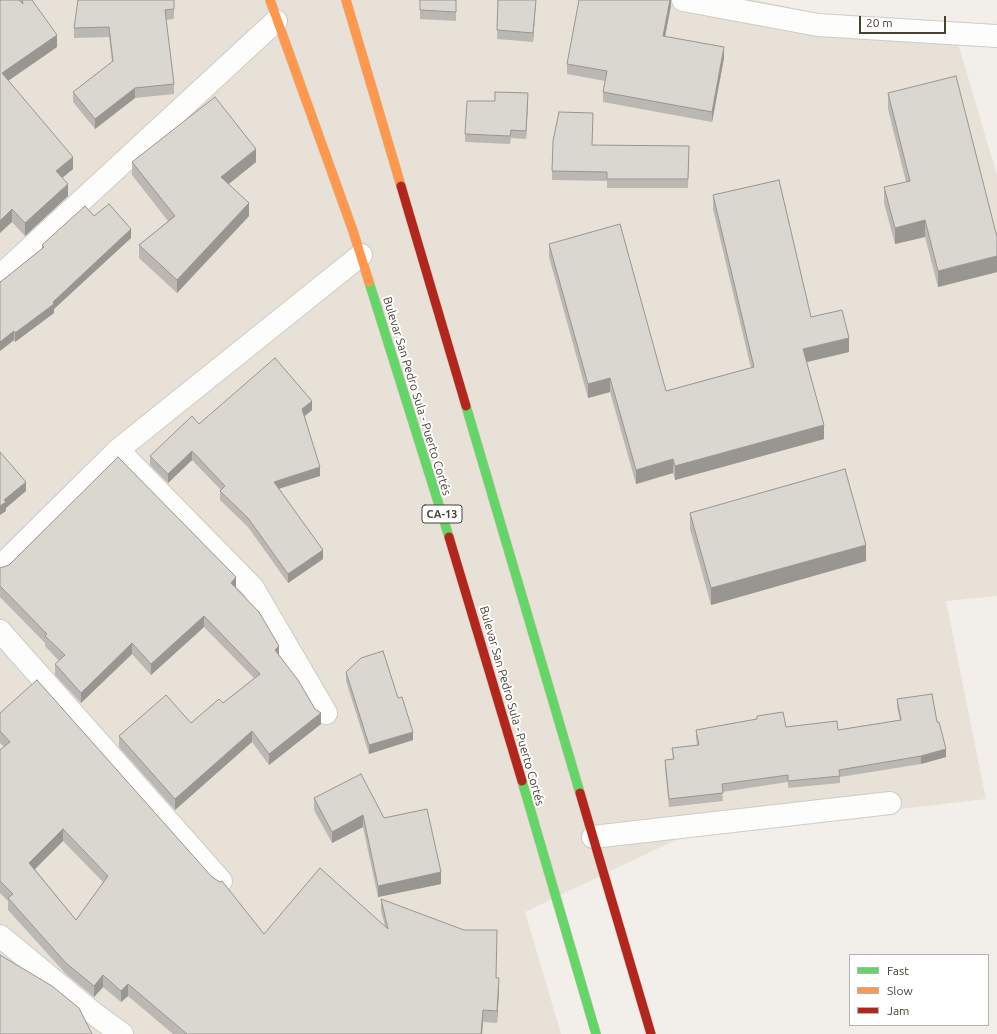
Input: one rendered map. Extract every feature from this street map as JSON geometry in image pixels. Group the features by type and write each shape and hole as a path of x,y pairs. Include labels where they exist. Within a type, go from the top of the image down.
{"highway":[{"name":"Bulevar San Pedro Sula - Puerto Cortés","path":"270,0 276,21 361,255 478,629 596,1034"},
{"path":"346,0 651,1034"}],"street":[{"path":"683,0 818,25 997,36"},
{"path":"0,276 276,21"},
{"path":"0,567 118,450 361,255"},
{"path":"118,450 253,588 326,713"},
{"path":"0,631 220,881"},
{"path":"593,837 890,803"},
{"path":"0,936 97,1016 122,1034"}],"shaded area":[{"path":"0,0 756,0 958,43 997,176 997,596 946,601 986,799 688,834 525,912 561,1034 0,1034"}],"building":[{"path":"0,0 19,0 23,4 22,0 32,0 57,35 2,73 73,157 56,171 68,184 25,223 12,209 0,221"},
{"path":"78,0 174,0 174,9 165,10 174,84 135,88 95,119 73,92 113,61 109,27 74,28"},
{"path":"420,0 456,0 456,12 420,10"},
{"path":"498,0 536,0 533,33 497,30"},
{"path":"579,0 670,0 663,36 724,47 712,112 603,92 607,71 567,64"},
{"path":"956,76 997,237 997,256 938,271 925,220 895,228 884,187 910,181 888,93"},
{"path":"495,92 528,93 526,131 511,130 510,136 465,134 467,101 495,101"},
{"path":"215,97 256,149 221,177 249,203 177,280 139,245 175,216 132,162"},
{"path":"559,112 593,113 592,145 689,146 688,179 607,179 607,172 552,171 553,141"},
{"path":"779,180 811,317 842,310 849,338 803,349 824,425 675,466 673,459 636,470 610,378 588,384 549,244 620,224 666,391 754,367 713,195"},
{"path":"109,204 131,229 53,302 54,304 15,333 14,331 0,342 0,282 44,247 42,245 85,206 94,216"},
{"path":"275,358 312,401 302,409 320,467 274,482 323,550 288,574 248,518 220,491 225,486 192,451 168,474 150,456 192,416 199,424"},
{"path":"0,452 26,482 4,500 6,502 0,506"},
{"path":"118,457 236,577 231,583 259,612 279,646 275,650 298,680 315,709 321,713 269,754 252,731 175,799 119,736 166,695 191,723 219,699 223,703 260,674 204,616 151,664 132,643 81,693 55,664 65,655 45,636 47,634 0,586 0,568 9,565"},
{"path":"845,469 866,545 711,588 690,513"},
{"path":"383,651 398,698 402,697 413,732 369,745 346,672 361,658"},
{"path":"37,680 212,877 220,882 222,881 264,934 320,868 388,929 381,899 464,930 497,930 496,978 499,978 497,1011 483,1010 481,1034 187,1034 128,984 121,991 103,975 94,986 66,963 8,898 13,894 0,881 0,750 10,742 0,731 0,713","holes":["63,829 108,876 76,920 29,863"]},
{"path":"932,694 937,722 939,722 946,749 921,756 839,770 840,776 788,781 788,775 722,784 723,793 669,799 665,760 674,759 672,748 699,745 696,730 757,719 757,716 783,712 786,727 837,721 838,730 901,720 897,699"},
{"path":"361,774 384,818 427,809 441,872 378,886 363,815 332,832 314,798"},
{"path":"0,955 52,986 79,1008 92,1034 0,1034"}],"traffic: fast":[{"path":"369,282 449,537"},
{"path":"466,406 580,793"},
{"path":"522,781 596,1034"}],"traffic: slow":[{"path":"270,0 353,231 369,282"},
{"path":"346,0 401,186"}],"traffic: jam":[{"path":"401,186 466,406"},
{"path":"449,537 522,781"},
{"path":"580,793 651,1034"}]}
